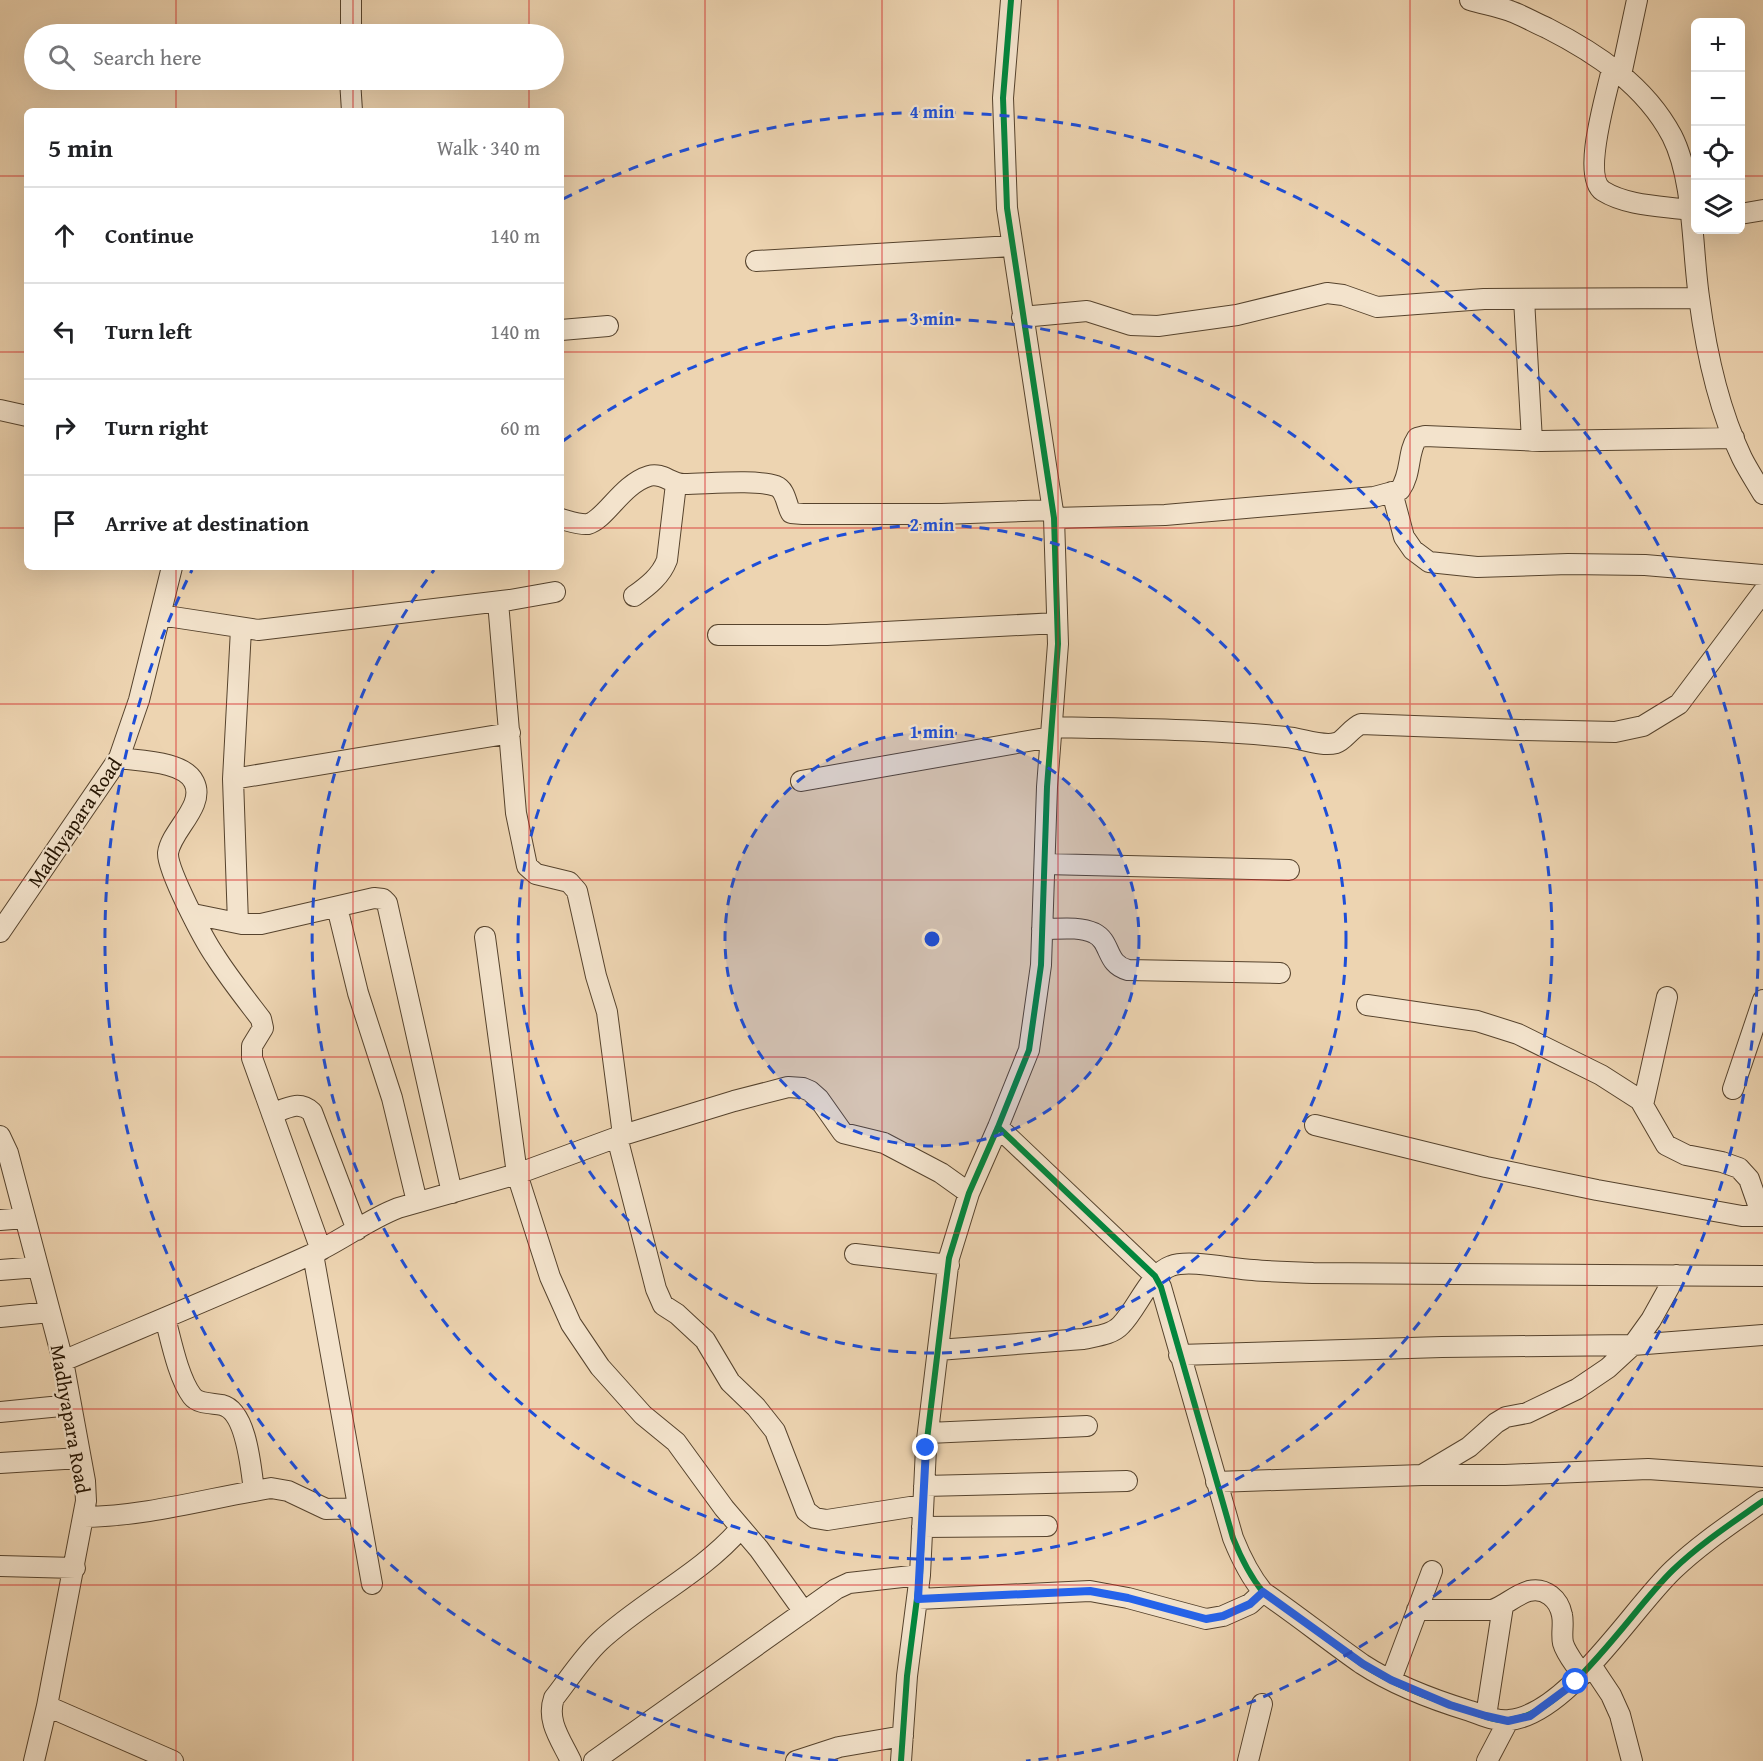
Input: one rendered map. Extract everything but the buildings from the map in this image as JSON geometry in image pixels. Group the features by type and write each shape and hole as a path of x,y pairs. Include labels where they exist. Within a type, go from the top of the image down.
{"street":[{"path":"351,0 351,24"},
{"path":"901,1761 907,1676 920,1575 928,1433 949,1265 959,1222 969,1193 1029,1050 1041,965 1058,623 1053,514 1006,208 1003,98 1011,0"},
{"path":"1470,0 1512,11 1581,45 1637,87 1673,138 1682,163 1691,212"},
{"path":"1637,0 1593,159 1595,182 1602,190 1625,201 1691,218"},
{"path":"351,90 352,108"},
{"path":"1745,213 1763,210"},
{"path":"1693,234 1699,298 1712,370 1726,420 1743,459 1763,494"},
{"path":"756,261 1012,246"},
{"path":"1022,317 1087,311 1131,325 1158,326 1237,315 1327,293 1343,295 1377,307 1484,299 1699,298"},
{"path":"1524,298 1532,441"},
{"path":"564,330 608,326"},
{"path":"0,410 24,415"},
{"path":"564,520 585,525 596,521 624,490 651,476 661,475 676,484 758,483 778,486 783,491 791,513 803,514 1165,515 1363,498 1400,490 1411,465 1413,445 1417,438 1425,436 1532,441 1734,438"},
{"path":"634,596 650,584 663,569 667,560 676,484"},
{"path":"1392,492 1404,537 1413,550 1429,562 1477,567 1568,564 1645,565 1763,575"},
{"name":"Madhyapara Road","path":"0,932 119,758 139,700 171,570"},
{"path":"160,615 258,630 498,602 555,592"},
{"path":"801,781 1052,732 1171,730 1287,737 1328,744 1339,743 1353,727 1361,724 1615,732 1643,726 1679,704 1763,592"},
{"path":"498,602 516,813 521,847 527,866 536,874 569,882 577,891 596,976 607,1012 620,1136 656,1289 663,1305 677,1314 705,1340 730,1383 756,1407 775,1431 806,1511 815,1518 827,1520 924,1496 1127,1480"},
{"path":"718,635 827,635 1058,623"},
{"path":"238,923 233,779 241,629"},
{"path":"233,779 510,733"},
{"path":"119,758 182,768 195,783 196,793 188,816 172,838 168,854 171,869 214,955 261,1019 262,1028 252,1046 252,1058 317,1252 372,1584"},
{"path":"1045,864 1289,870"},
{"path":"192,914 238,923 261,924 374,898 383,899 387,903 452,1193"},
{"path":"337,907 358,993 392,1098 417,1202"},
{"path":"1042,929 1082,929 1096,934 1119,967 1128,970 1280,973"},
{"path":"485,937 517,1174 550,1277 572,1324 600,1367 643,1415 676,1442 740,1529 759,1549 804,1612"},
{"path":"1643,1105 1667,997"},
{"path":"1733,1089 1763,1000"},
{"path":"1315,1125 1486,1167 1597,1190 1742,1216 1762,1216 1749,1179 1739,1168 1686,1155 1666,1145 1640,1100 1601,1075 1518,1034 1477,1021 1367,1005"},
{"path":"63,1361 317,1252 382,1214 517,1174 620,1136 734,1101 789,1087 810,1091 819,1099 843,1133 884,1143 941,1173 969,1193"},
{"path":"272,1114 295,1105 305,1106 312,1112 357,1230"},
{"path":"998,1127 1155,1276 1161,1287 1216,1482 1243,1564 1263,1592 1363,1664 1391,1680 1450,1705 1486,1716 1508,1721 1530,1716 1576,1682 1672,1571 1695,1550 1763,1501"},
{"name":"Madhyapara Road","path":"0,1136 8,1153 63,1361 81,1458 86,1501 75,1568 34,1761"},
{"path":"0,1220 25,1218"},
{"path":"855,1254 949,1265"},
{"path":"938,1350 1083,1339 1106,1334 1120,1326 1155,1276 1170,1266 1183,1263 1313,1273 1763,1276"},
{"path":"0,1270 38,1267"},
{"path":"1422,1475 1469,1447 1506,1417 1527,1413 1577,1389 1608,1368 1633,1345 1651,1320 1676,1275"},
{"path":"0,1317 50,1312"},
{"path":"165,1318 182,1376 193,1397 204,1402 225,1406 237,1416 245,1438 254,1491"},
{"path":"1179,1355 1442,1347 1633,1345 1763,1335"},
{"path":"0,1412 71,1405"},
{"path":"928,1433 1087,1426"},
{"path":"0,1462 81,1458"},
{"path":"1216,1482 1647,1469 1763,1477"},
{"path":"84,1517 140,1513 272,1488 288,1491 326,1509 358,1508"},
{"path":"922,1527 1047,1526"},
{"path":"571,1761 552,1722 550,1709 554,1698 600,1641 692,1572 740,1529"},
{"path":"0,1566 75,1568"},
{"path":"1391,1680 1432,1571"},
{"path":"594,1761 836,1589 849,1583 920,1575"},
{"path":"1417,1610 1492,1610 1528,1591 1540,1590 1548,1593 1559,1606 1562,1615 1563,1643 1611,1695 1620,1715 1632,1761"},
{"path":"918,1599 1090,1591 1128,1598 1206,1619 1223,1616 1250,1604 1263,1592"},
{"path":"1486,1716 1503,1606"},
{"path":"1248,1761 1262,1704"},
{"path":"47,1706 173,1761"},
{"path":"1487,1761 1508,1721"},
{"path":"796,1761 839,1747 903,1736"}],"cycle path":[{"path":"901,1761 907,1676 920,1575 926,1448 949,1258 969,1193 1029,1050 1041,965 1047,787 1058,644 1054,518 1007,208 1003,98 1011,0"},
{"path":"998,1127 1155,1276 1161,1287 1233,1538 1258,1586 1263,1592 1362,1664 1387,1679 1428,1697 1495,1719 1509,1720 1531,1714 1576,1681 1683,1560 1763,1501"}],"route":[{"path":"926,1448 918,1599 1090,1591 1128,1598 1206,1619 1223,1616 1250,1604 1263,1592 1363,1664 1391,1680 1450,1705 1486,1716 1508,1721 1530,1716 1576,1682"}]}
